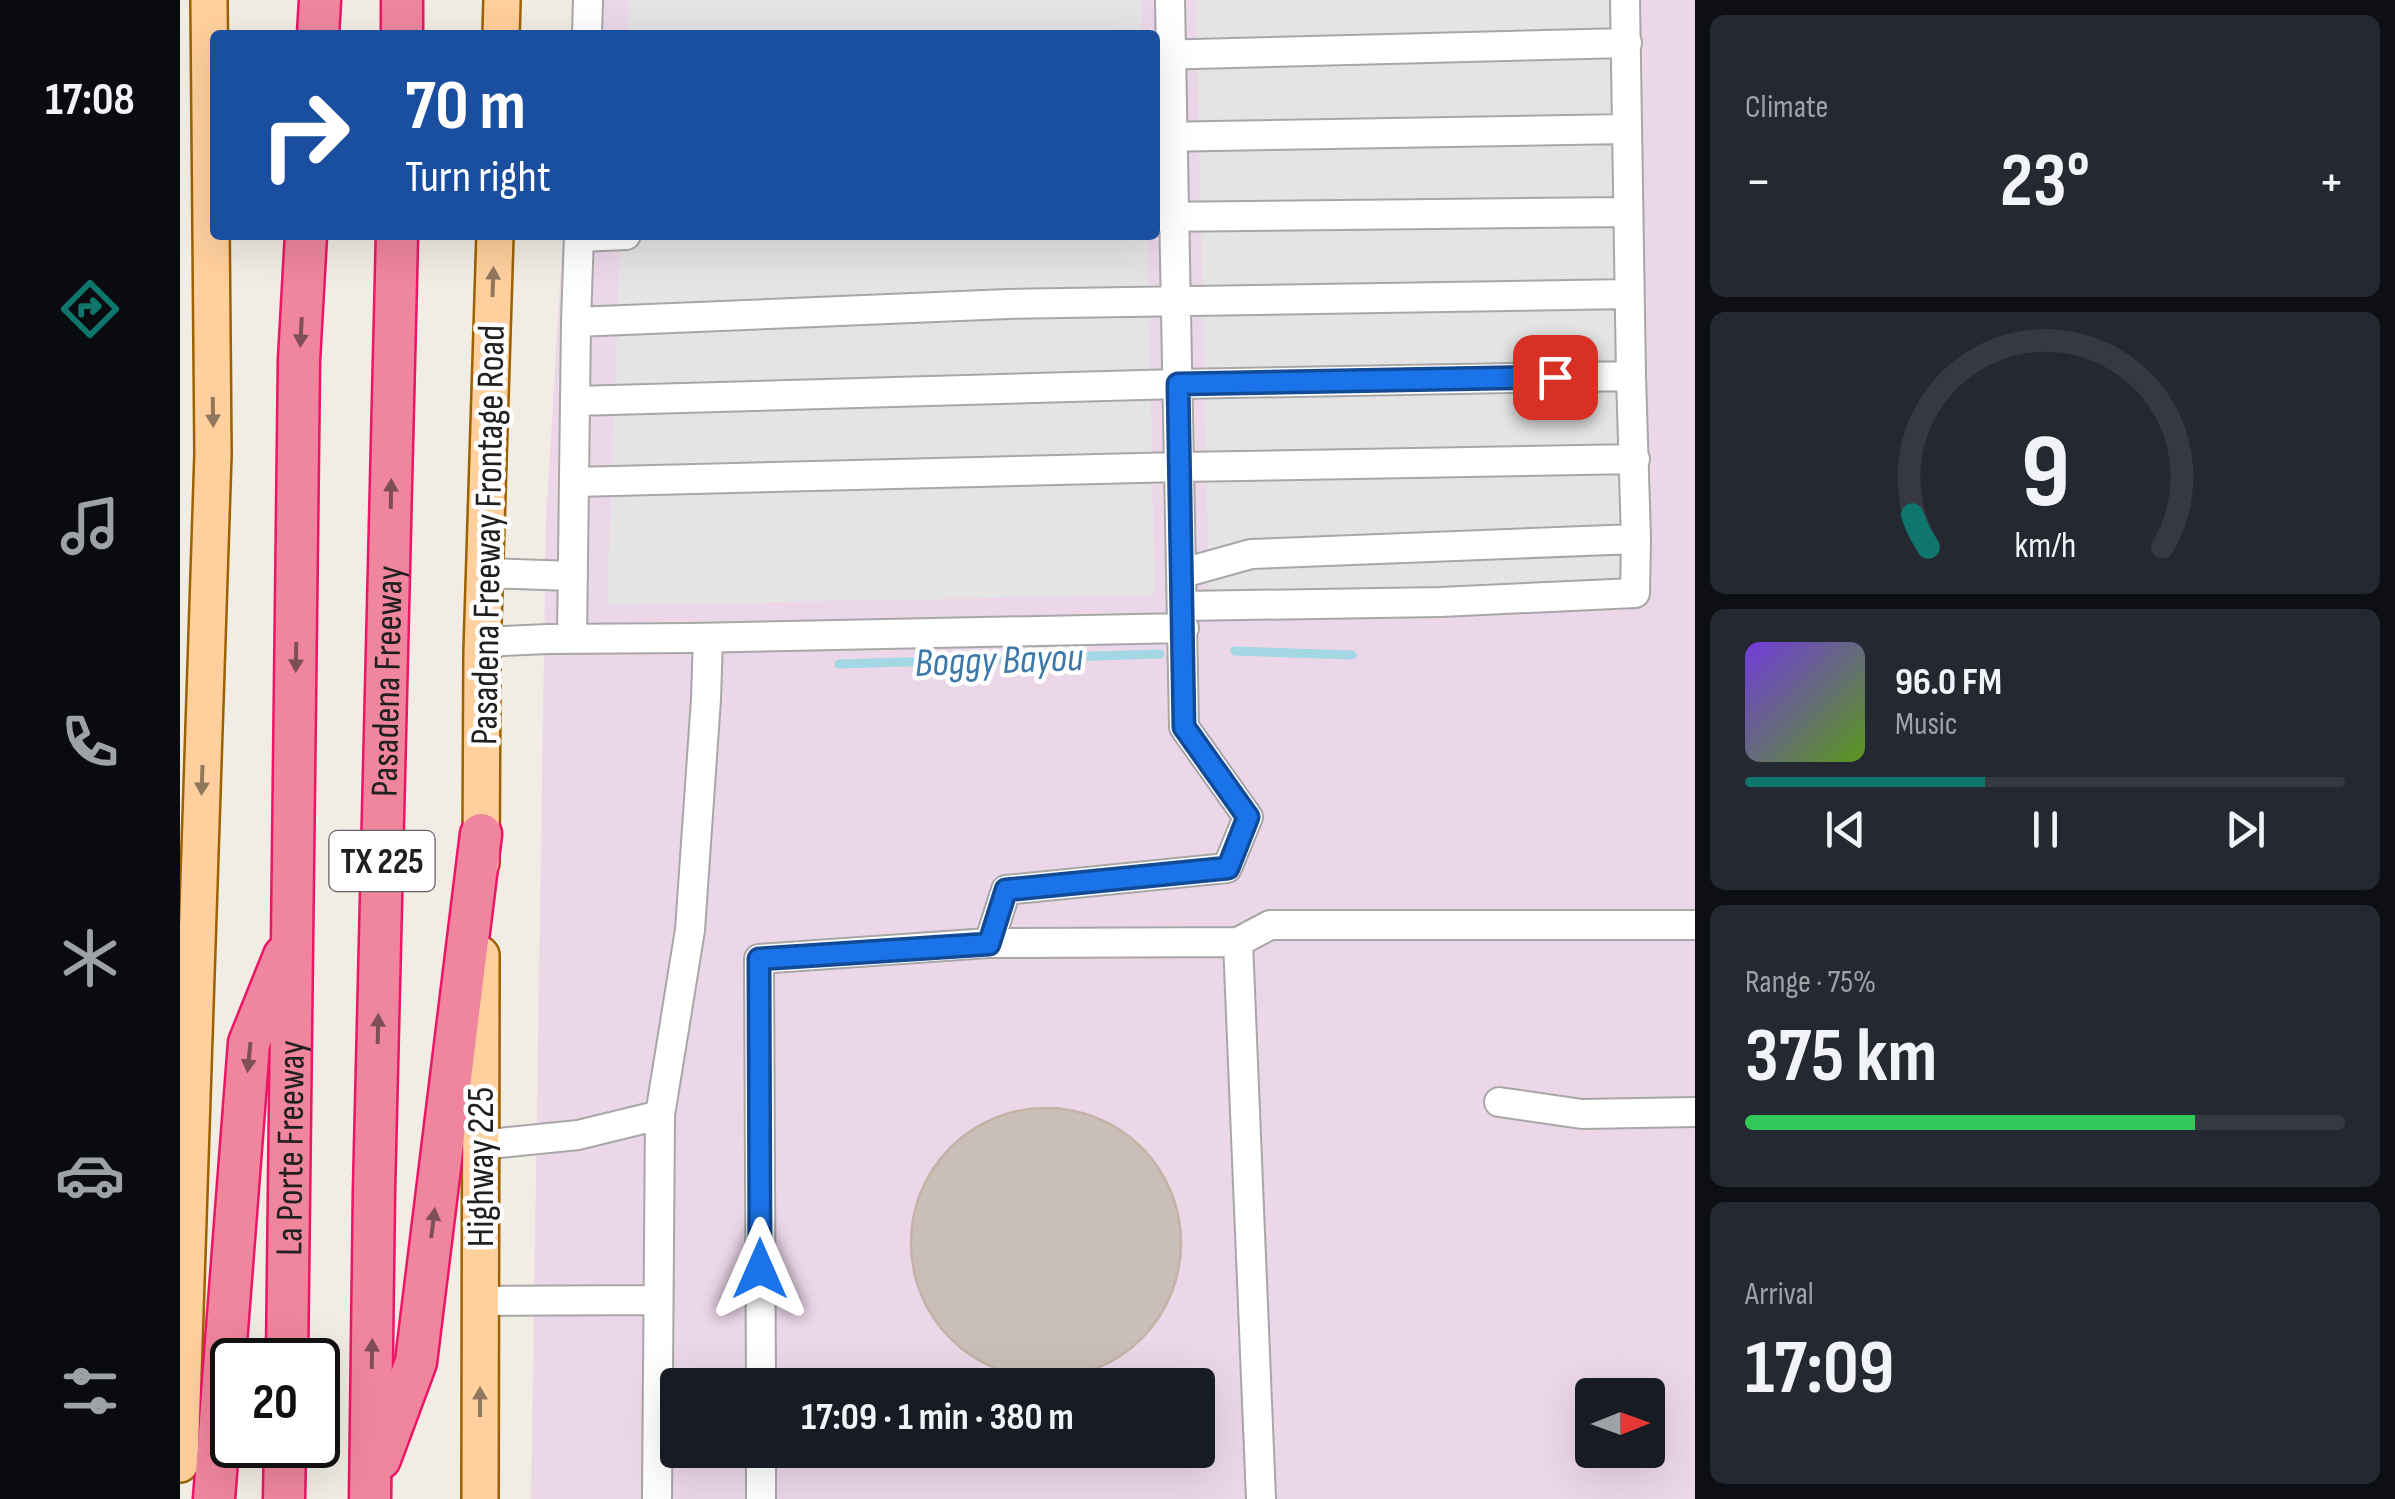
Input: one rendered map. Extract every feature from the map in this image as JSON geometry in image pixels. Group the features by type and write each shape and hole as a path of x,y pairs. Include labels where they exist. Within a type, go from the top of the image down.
{"highway":[{"path":"318,30 320,0"},
{"path":"402,0 402,30"},
{"name":"TX 225","path":"294,933 299,360 306,240"},
{"name":"Pasadena Freeway","path":"370,1493 397,240"},
{"path":"370,1493 416,1362 482,834"},
{"path":"214,1499 250,1042 294,933"},
{"name":"La Porte Freeway","path":"287,1338 294,933"},
{"path":"284,1499 285,1468"}],"main road":[{"path":"209,0 210,91"},
{"path":"501,30 502,0"},
{"path":"180,1464 214,454 212,240"},
{"name":"Pasadena Freeway Frontage Road","path":"482,834 482,642 495,240"},
{"name":"Highway 225","path":"480,1499 482,834"}],"lane":[{"path":"587,30 588,0"},
{"path":"989,944 1006,890 1228,868 1248,817 1184,727 1176,302 1165,216 1163,55 1170,0"},
{"path":"482,642 708,638 1635,593 1625,0"},
{"path":"1163,55 1627,42"},
{"path":"1164,137 1626,129"},
{"path":"1165,216 1628,212"},
{"path":"572,638 579,240"},
{"path":"576,322 1008,304 1629,294"},
{"path":"575,401 1631,376"},
{"path":"574,482 1634,460"},
{"path":"1182,574 1251,554 1636,539"},
{"path":"484,573 573,576"},
{"path":"657,1499 660,1115 690,930 708,638"},
{"path":"761,1368 759,959 989,944 1238,942 1270,925 1695,925"},
{"path":"1238,942 1261,1499"},
{"path":"1499,1102 1582,1114 1695,1112"},
{"path":"480,1145 578,1135 660,1115"},
{"path":"480,1301 658,1300"},
{"path":"761,1468 761,1499"}],"shaded area":[{"path":"577,0 1695,0 1695,1499 531,1499 546,520 563,240 1160,240 1160,30 575,30"},
{"path":"628,0 1141,0 1142,30 627,30"},
{"path":"1196,0 1639,0 1652,586 1209,605"},
{"path":"620,240 1147,240 1155,595 607,605"}],"building":[{"path":"1020,1111 1072,1111 1098,1118 1121,1131 1158,1168 1171,1191 1181,1243 1171,1295 1141,1338 1098,1368 994,1368 971,1355 934,1318 921,1295 914,1269 914,1217 921,1191 934,1168 971,1131 994,1118"}],"waterway":[{"name":"Boggy Bayou","path":"1235,651 1352,655"},
{"name":"Boggy Bayou","path":"839,664 1160,654"}],"route":[{"path":"760,1269 759,959 989,944 1006,890 1228,868 1248,817 1184,727 1178,384 1555,377"}]}
